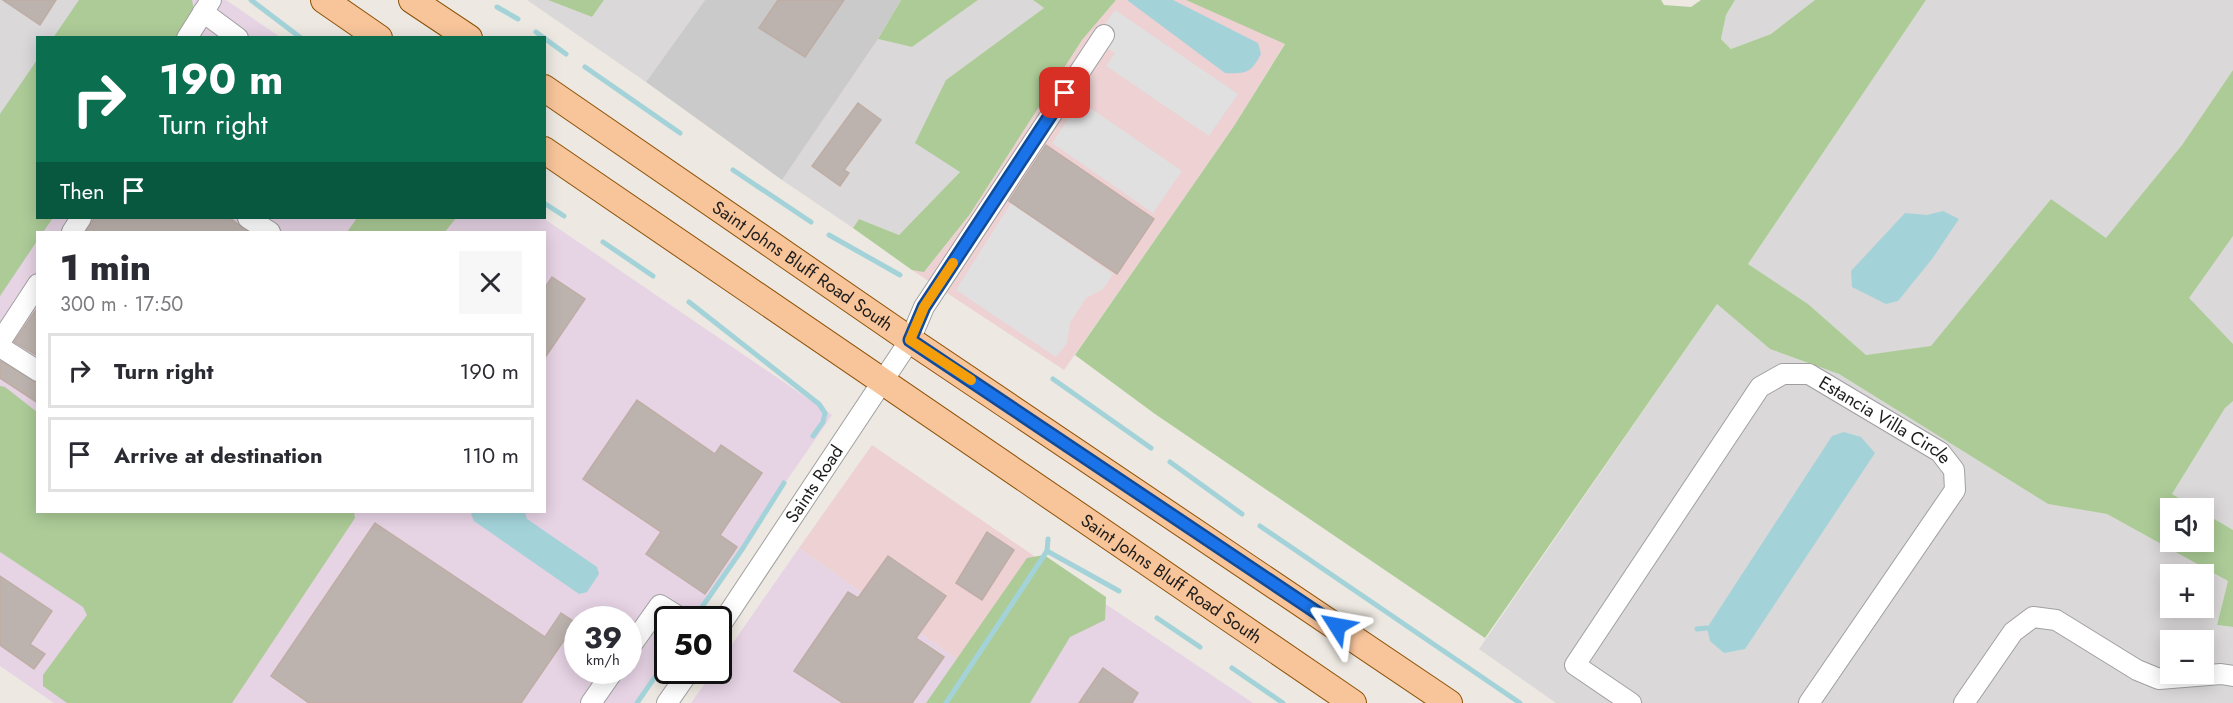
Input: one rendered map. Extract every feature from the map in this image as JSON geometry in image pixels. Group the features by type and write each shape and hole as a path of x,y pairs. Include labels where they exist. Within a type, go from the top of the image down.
{"main road":[{"path":"324,0 376,36"},
{"path":"412,0 466,36"},
{"name":"Saint Johns Bluff Road South","path":"546,89 910,340 1449,703"},
{"name":"Saint Johns Bluff Road South","path":"546,151 1353,703"}],"street":[{"path":"188,36 207,6 233,36"},
{"name":"Saints Road","path":"732,607 910,340 924,307 1104,35"},
{"path":"250,219 268,231"},
{"path":"0,342 36,287"},
{"path":"0,346 36,371"},
{"name":"Estancia Villa Circle","path":"1631,703 1575,665 1760,387 1783,374 1809,374 1940,452 1953,470 1955,490 1809,703"},
{"path":"642,630 654,613"},
{"path":"1964,703 2013,632 2033,618 2056,620 2137,670 2159,679 2221,674 2233,676"},
{"path":"591,703 604,684"},
{"path":"667,703 680,684"}],"shaded area":[{"path":"0,0 87,0 62,36 36,36 36,72 0,124"},
{"path":"190,0 226,0 279,36 166,36"},
{"path":"527,0 548,0 592,17 604,0 705,0 646,82"},
{"path":"705,0 901,0 878,39 782,180 646,82"},
{"path":"978,0 1033,0 1044,8 946,80 960,172 899,235 859,219 853,228 782,180 878,39 912,47"},
{"path":"1116,0 1186,0 1285,43 1234,126 1064,370 912,270 925,271 970,214 1082,40"},
{"path":"1735,0 1815,0 1771,34 1731,49 1721,39 1726,15"},
{"path":"1926,0 2233,0 2233,70 2182,145 2106,239 2051,199 1931,347 1866,355 1808,304 1748,264"},
{"path":"1115,10 1238,94 1209,136 1106,66 1115,53 1094,40"},
{"path":"1080,101 1182,171 1153,213 1052,143"},
{"path":"1011,203 1113,274 1103,289 1086,298 1070,323 1067,343 1056,357 956,290"},
{"path":"41,219 544,219 832,415 700,606 654,606 654,673 634,703 54,703 0,666 0,280"},
{"path":"2233,236 2233,344 2188,298"},
{"path":"1717,304 1770,349 1839,374 2048,504 2107,514 2160,543 2160,552 2176,552 2197,564 2160,564 2160,618 2214,618 2214,573 2228,581 2217,625 2233,627 2233,703 1556,703 1479,649"},
{"path":"2233,401 2233,530 2214,519 2214,498 2179,498 2172,494 2225,408"},
{"path":"872,445 1037,558 963,663 799,548"},
{"path":"799,548 963,663 1037,558 1253,703 691,703 705,684 732,684 732,644"}],"green space":[{"path":"79,0 192,0 194,11 177,36 54,36"},
{"path":"548,0 604,0 592,17"},
{"path":"901,0 978,0 912,47 878,39"},
{"path":"1033,0 1116,0 1082,40 970,214 924,272 912,270 853,228 859,219 899,235 960,172 915,143 946,80 1044,8"},
{"path":"1186,0 1661,0 1664,5 1691,7 1701,0 1735,0 1726,15 1721,39 1731,49 1771,34 1815,0 1926,0 1748,264 1808,304 1866,355 1931,346 2051,199 2106,238 2182,145 2233,70 2233,236 2189,298 2233,344 2233,401 2225,408 2172,494 2179,498 2160,498 2160,543 2107,514 2048,504 1839,374 1770,349 1717,304 1485,638 1155,414 1075,355 1234,126 1285,44"},
{"path":"36,61 36,219 52,219 44,231 36,231 36,242 0,296 0,114"},
{"path":"356,219 455,219 446,231 348,231"},
{"path":"0,386 5,387 36,411 36,513 354,513 355,518 232,703 67,703 43,686 43,675 87,615 83,607 0,552"},
{"path":"2214,519 2233,530 2233,627 2217,625 2228,581 2214,573 2214,564 2197,564 2176,552 2214,552"},
{"path":"1044,555 1106,597 1105,620 1070,637 1030,703 926,703 1027,558"}],"water":[{"path":"1127,0 1173,0 1258,43 1261,54 1251,69 1238,73 1225,73"},
{"path":"1943,211 1959,219 1932,259 1898,301 1886,304 1852,287 1851,271 1905,213 1927,215"},
{"path":"1844,432 1861,437 1875,453 1745,649 1724,653 1710,641 1707,628 1832,436"},
{"path":"525,513 527,519 597,567 599,574 587,592 579,594 474,521 471,514"}],"building":[{"path":"3,0 56,0 40,25"},
{"path":"778,0 844,0 805,57 759,28"},
{"path":"858,103 881,120 844,170 849,173 840,186 812,166"},
{"path":"1046,145 1154,219 1117,274 1009,201"},
{"path":"93,219 231,219 247,231 87,231"},
{"path":"552,277 585,299 546,356 546,286"},
{"path":"36,310 36,355 14,342"},
{"path":"0,361 36,382 36,402 0,378"},
{"path":"637,400 715,454 721,445 762,473 720,535 737,547 705,594 646,554 661,532 583,479"},
{"path":"375,523 545,637 561,613 564,615 564,640 521,703 309,703 271,676"},
{"path":"987,532 1014,550 982,600 956,583"},
{"path":"888,556 946,596 916,638 944,657 912,703 843,703 794,671 848,592 858,598"},
{"path":"0,576 52,611 30,644 45,654 34,669 0,645"},
{"path":"1103,668 1138,693 1132,703 1079,703"}],"waterway":[{"path":"251,0 298,36"},
{"path":"497,7 518,19"},
{"path":"536,32 541,36"},
{"path":"546,39 566,54"},
{"path":"585,67 680,133"},
{"path":"733,170 811,222"},
{"path":"546,204 564,216"},
{"path":"829,235 900,275"},
{"path":"603,242 653,276"},
{"path":"689,302 819,404 825,413 823,422 813,436"},
{"path":"1053,379 1151,448"},
{"path":"1170,462 1242,514"},
{"path":"703,606 784,483"},
{"path":"1260,526 1520,703"},
{"path":"1048,539 1047,551 1119,591"},
{"path":"946,703 1047,551"},
{"path":"1157,618 1200,647"},
{"path":"1697,629 1707,628"},
{"path":"1232,668 1283,703"},
{"path":"637,703 654,678"}],"slow traffic":[{"path":"953,263 924,307 910,340 971,380"}],"route":[{"path":"1065,93 924,307 910,340 1337,626"}]}
